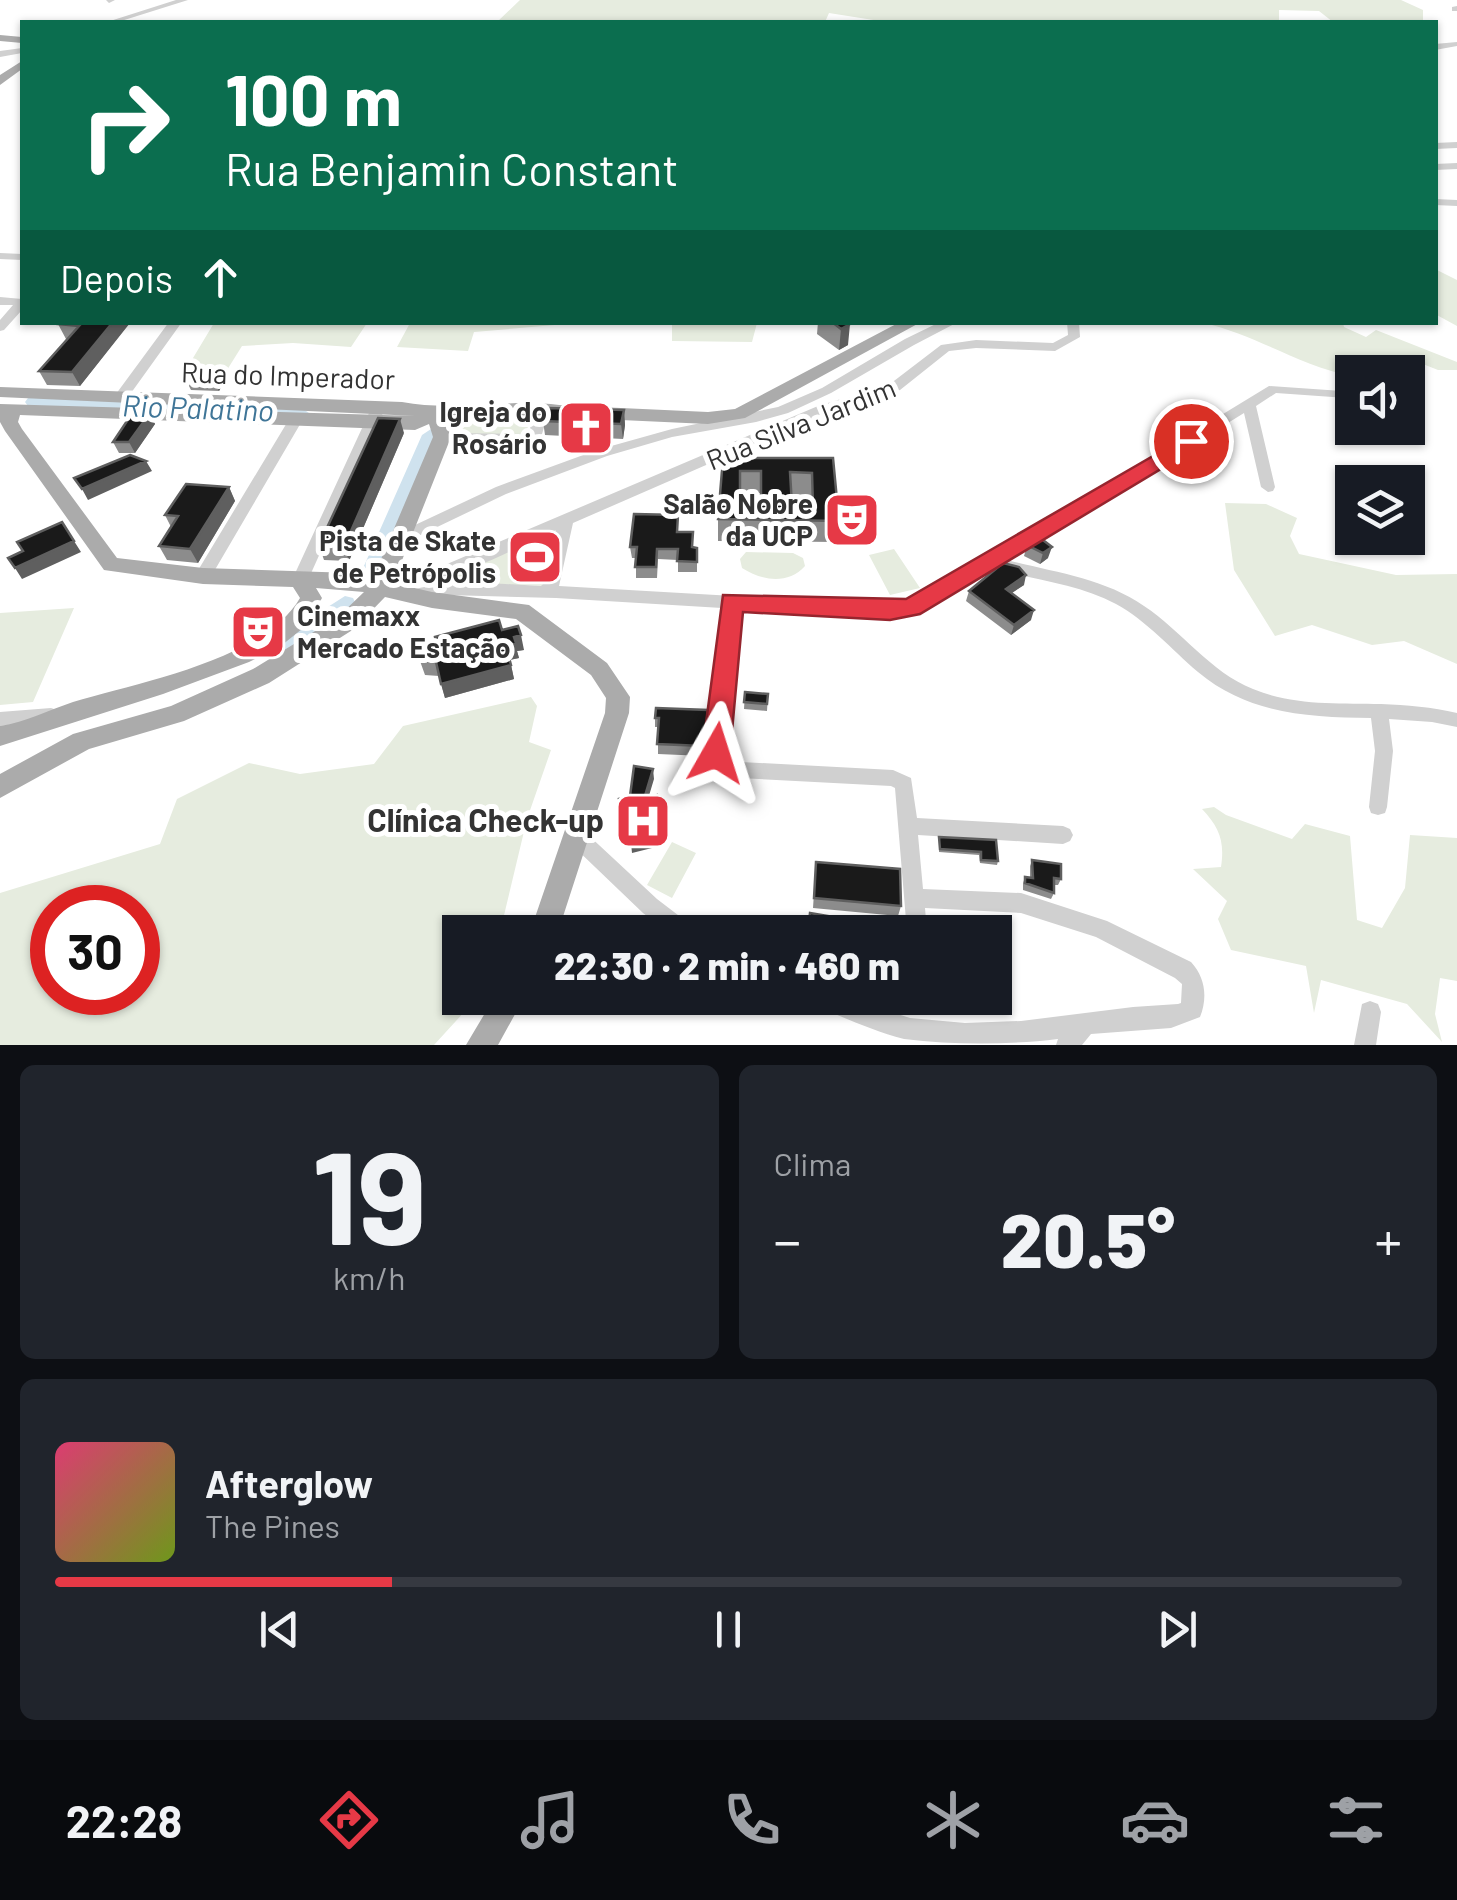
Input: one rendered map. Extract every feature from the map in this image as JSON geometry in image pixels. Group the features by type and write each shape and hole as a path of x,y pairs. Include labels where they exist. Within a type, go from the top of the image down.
{"main road":[{"path":"0,81 20,66"},
{"name":"Rua do Imperador","path":"9,401 121,397 373,415 415,424 435,414 460,409 708,418 739,414 908,325"},
{"path":"9,401 9,422 14,431 111,566 204,576 352,581 380,590 435,582"},
{"name":"Rua do Imperador","path":"9,401 296,421 373,415"},
{"path":"346,623 380,590 442,437 435,414"},
{"path":"352,581 391,562"},
{"path":"0,736 199,674 260,646 309,608 311,598 300,580"},
{"path":"0,788 72,746 176,714 232,691 289,661 346,623 435,582"},
{"path":"435,582 432,600 520,611 599,668 618,697 617,713 550,915"},
{"path":"481,1045 500,1015"}],"street":[{"path":"118,20 184,0"},
{"path":"0,327 20,304"},
{"path":"121,397 174,325"},
{"path":"402,536 516,482 580,460 672,433 786,409 864,372 911,341 946,325"},
{"name":"Rua Silva Jardim","path":"566,520 823,409 895,387 945,348 976,344 1055,347 1074,337 1073,325"},
{"path":"391,562 407,573 435,582 901,610 937,596 1274,390 1335,394"},
{"path":"1249,405 1268,486"},
{"path":"442,437 528,439 536,434 542,411"},
{"path":"300,580 373,415"},
{"path":"204,576 296,421"},
{"path":"435,582 566,520"},
{"path":"551,590 566,520"},
{"path":"993,562 1124,601 1226,684 1249,696 1326,712 1415,714 1457,720"},
{"path":"731,602 718,758 738,770 893,778 907,790 916,915"},
{"path":"0,719 66,714"},
{"path":"1378,806 1384,752 1379,714"},
{"path":"910,826 1063,835"},
{"path":"578,838 663,915"},
{"path":"867,1015 880,1022 940,1033 1083,1027 1184,1014 1192,1008 1194,980 1183,970 1100,928 1020,903 916,898"},
{"path":"1366,1045 1370,1012"},
{"path":"1067,1045 1083,1027"}],"shaded area":[{"path":"520,0 1401,0 1423,10 1423,20 1330,20 1319,11 1279,10 1279,20 873,20 829,13 826,20 499,20"},
{"path":"1438,270 1457,280 1457,326 1438,316"},
{"path":"213,325 366,325 351,347 293,343 242,346 227,370 187,368"},
{"path":"408,325 555,325 474,332 468,351 397,347"},
{"path":"672,325 756,325 752,342 672,341"},
{"path":"1211,325 1344,325 1366,337 1376,330 1457,362 1457,370 1438,370 1425,365 1425,355 1335,355 1335,372"},
{"path":"462,413 524,415 530,421 525,435 455,436 455,417"},
{"path":"1225,503 1266,504 1297,518 1290,536 1299,554 1396,575 1457,574 1457,664 1404,641 1372,645 1312,625 1275,636 1234,570"},
{"path":"562,525 547,586 455,583 460,569"},
{"path":"894,549 920,588 890,595 869,555"},
{"path":"746,552 793,553 803,558 805,566 791,576 766,578 742,568 740,559"},
{"path":"74,608 33,702 0,705 0,613"},
{"path":"531,697 537,706 529,742 551,750 527,819 504,915 442,915 442,1015 461,1015 434,1045 0,1045 0,893 160,844 177,799 249,763 300,774 374,764 403,726"},
{"path":"1214,807 1292,839 1305,824 1350,836 1357,920 1382,928 1405,888 1410,835 1457,838 1457,981 1440,978 1435,1014 1442,1042 1407,1004 1321,980 1314,1013 1306,966 1231,950 1218,919 1227,901 1193,869 1221,867 1219,835 1202,809"},
{"path":"672,842 696,853 672,898 647,885"}],"building":[{"path":"68,325 111,325 72,372 39,371 79,326"},
{"path":"194,367 222,368 214,381 186,380"},
{"path":"547,408 624,410 621,424 543,421"},
{"path":"133,412 150,413 129,442 113,442"},
{"path":"378,418 400,419 344,547 319,545"},
{"path":"130,455 146,461 82,489 74,478"},
{"path":"723,458 833,458 839,521 718,519","holes":["740,471 761,471 761,504 740,504","790,472 812,473 813,506 792,506"]},
{"path":"186,484 229,487 190,549 159,546 178,516 165,515"},
{"path":"634,514 678,515 677,532 693,532 697,562 677,561 678,549 657,549 656,567 635,567 637,547 630,547"},
{"path":"62,522 74,541 15,568 8,558 23,551 17,542"},
{"path":"1039,537 1052,547 1043,553 1027,545"},
{"path":"1003,563 1019,567 1026,575 1006,589 1034,610 1014,625 969,591"},
{"path":"499,620 502,630 518,626 521,635 514,637 516,643 506,646 511,665 441,684 436,662 420,661 418,652 437,647 435,637"},
{"path":"745,692 768,694 767,704 744,702"},
{"path":"656,708 708,710 704,746 657,744"},
{"name":"Clínica Check-up","path":"634,766 653,769 644,799 657,795 665,823 656,826 659,836 631,843 619,799 630,796"},
{"path":"939,837 996,840 998,861 981,860 981,852 940,849"},
{"path":"1032,860 1061,864 1061,879 1054,878 1054,893 1025,883 1025,877 1033,878"},
{"path":"816,862 900,869 901,906 814,898"}],"waterway":[{"name":"Rio Palatino","path":"34,402 300,413"},
{"name":"Rio Palatino","path":"374,566 431,435"},
{"name":"Rio Palatino","path":"289,643 345,604"}],"place":[{"name":"Igreja do Rosário","path":"586,428"},
{"name":"Salão Nobre da UCP","path":"852,520"},
{"name":"Pista de Skate de Petrópolis","path":"535,557"},
{"name":"Cinemaxx Mercado Estação","path":"258,632"},
{"name":"Clínica Check-up","path":"643,821"}],"route":[{"path":"716,753 731,602 890,611 912,608 1191,441"}]}
